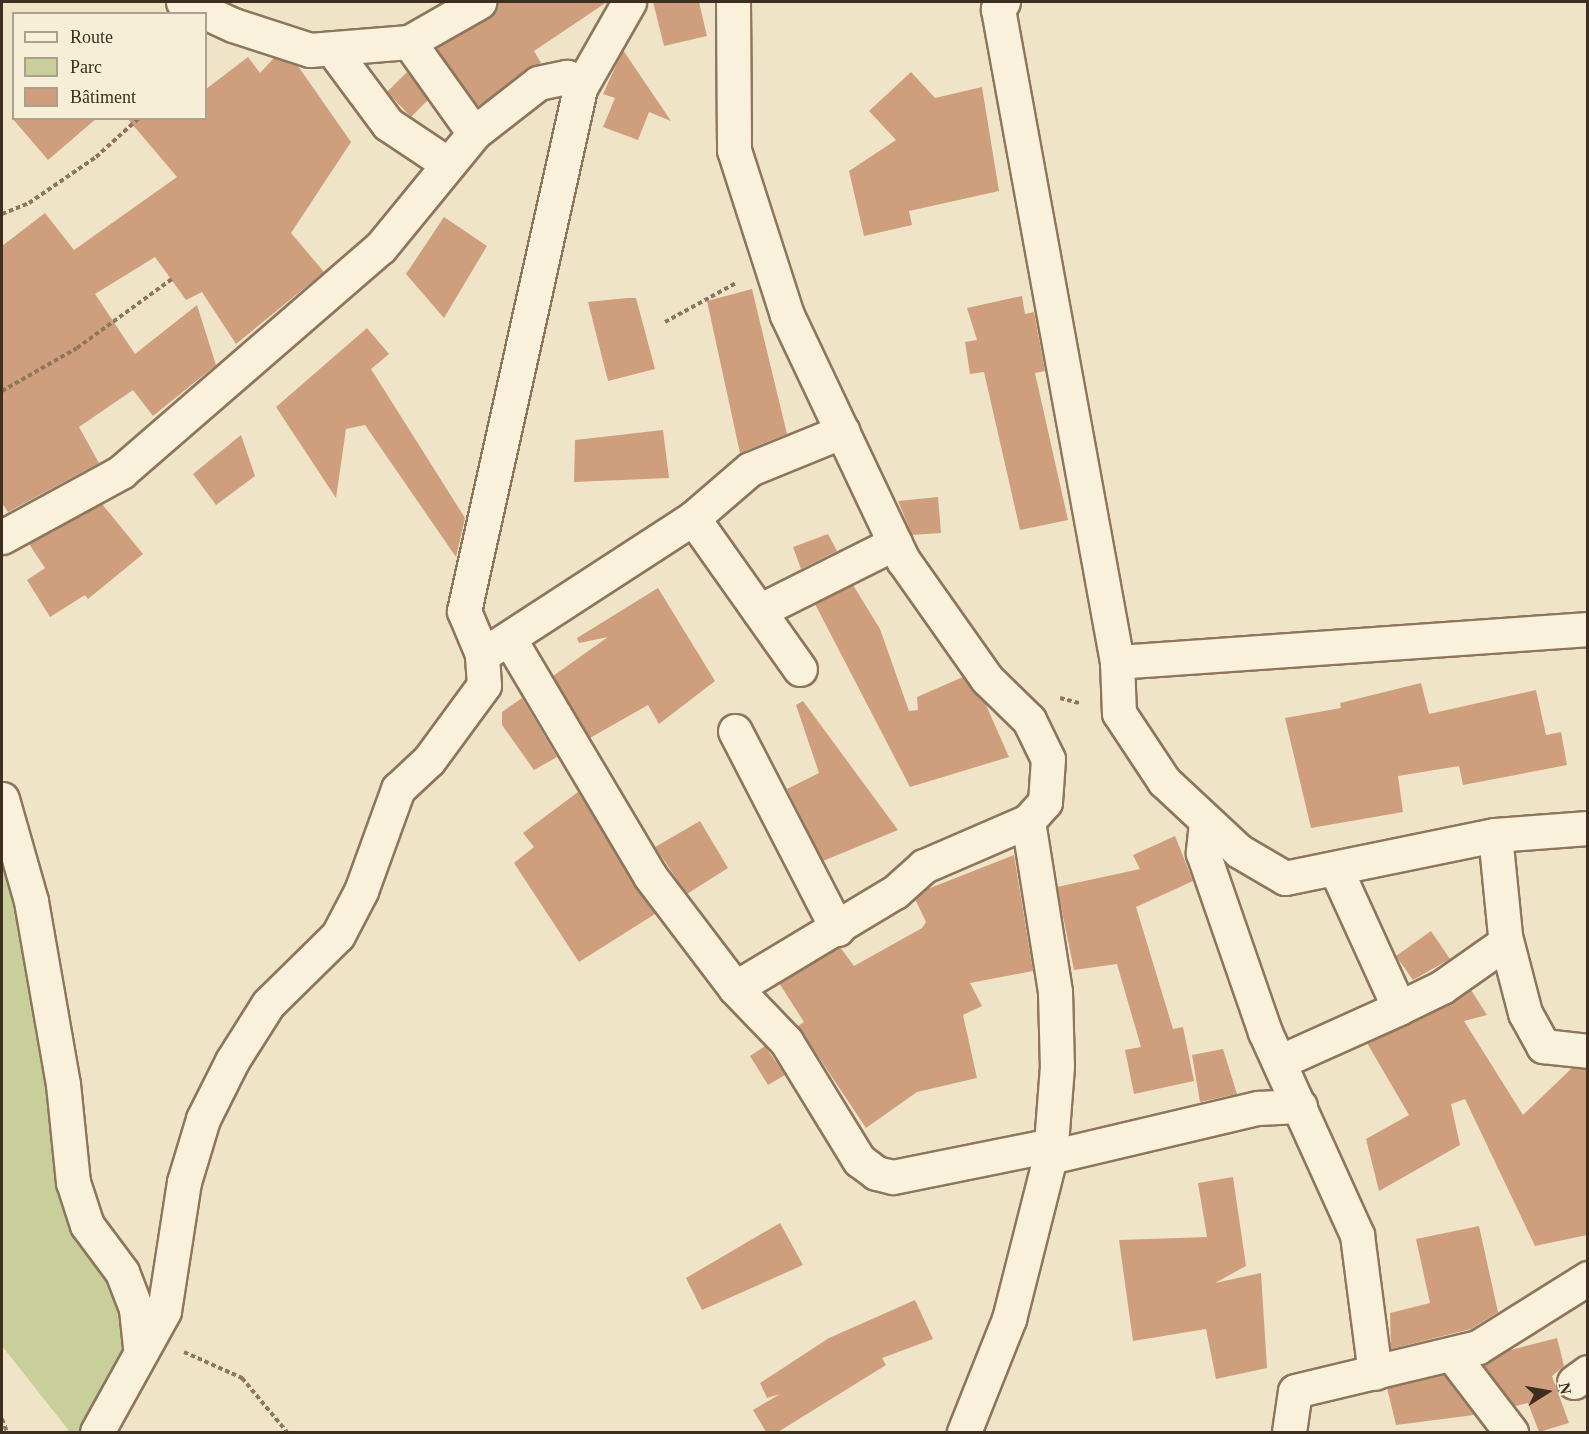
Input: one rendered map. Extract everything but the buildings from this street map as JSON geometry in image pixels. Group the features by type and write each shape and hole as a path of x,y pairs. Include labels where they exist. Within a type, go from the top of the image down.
{"street":[{"path":"183,2 206,12"},
{"path":"207,13 244,29 310,50 409,42 479,2"},
{"path":"629,2 580,88 464,611 496,647 650,876 735,988 786,1041 859,1160 876,1173 893,1177 1050,1151 1258,1108 1300,1106"},
{"path":"733,2 734,150 768,266 895,543 987,680 1041,738 1049,783 1045,802 1028,821 924,866 895,892 837,929 735,988"},
{"path":"1003,2 998,9 1117,662 1119,713 1164,781 1239,851 1285,878 1336,872 1495,835 1587,828"},
{"path":"409,42 474,133"},
{"path":"332,49 388,124 448,164"},
{"path":"2,537 122,472 380,248 474,133 538,83 567,77 580,88"},
{"path":"96,1432 164,1311 184,1182 203,1119 249,1028 338,935 351,912 399,789 429,760 484,685 496,647 693,518 768,459 843,431"},
{"path":"693,518 800,669"},
{"path":"759,611 895,543"},
{"path":"1117,662 1587,629"},
{"path":"735,731 837,929"},
{"path":"2,800 31,901 63,1084 73,1182 87,1225 122,1272 147,1342"},
{"path":"964,1432 1009,1319 1050,1151 1057,1066 1055,993 1028,821"},
{"path":"1206,822 1203,853 1212,884 1279,1062 1357,1235 1375,1373"},
{"path":"1495,835 1506,942 1515,988 1537,1038 1554,1050 1587,1051"},
{"path":"1336,872 1399,1008"},
{"path":"1279,1062 1442,987 1506,942"},
{"path":"1289,1432 1295,1391 1453,1356 1493,1339 1587,1278"},
{"path":"1453,1356 1511,1432"}],"path":[{"path":"2,214 29,202 96,157 137,120"},
{"path":"665,322 768,266"},
{"path":"2,391 77,348 172,279"},
{"path":"147,1342 242,1378 287,1432"},
{"path":"2,1419 8,1432"}],"green space":[{"path":"2,863 127,1346 84,1432 70,1432 2,1346"}]}
